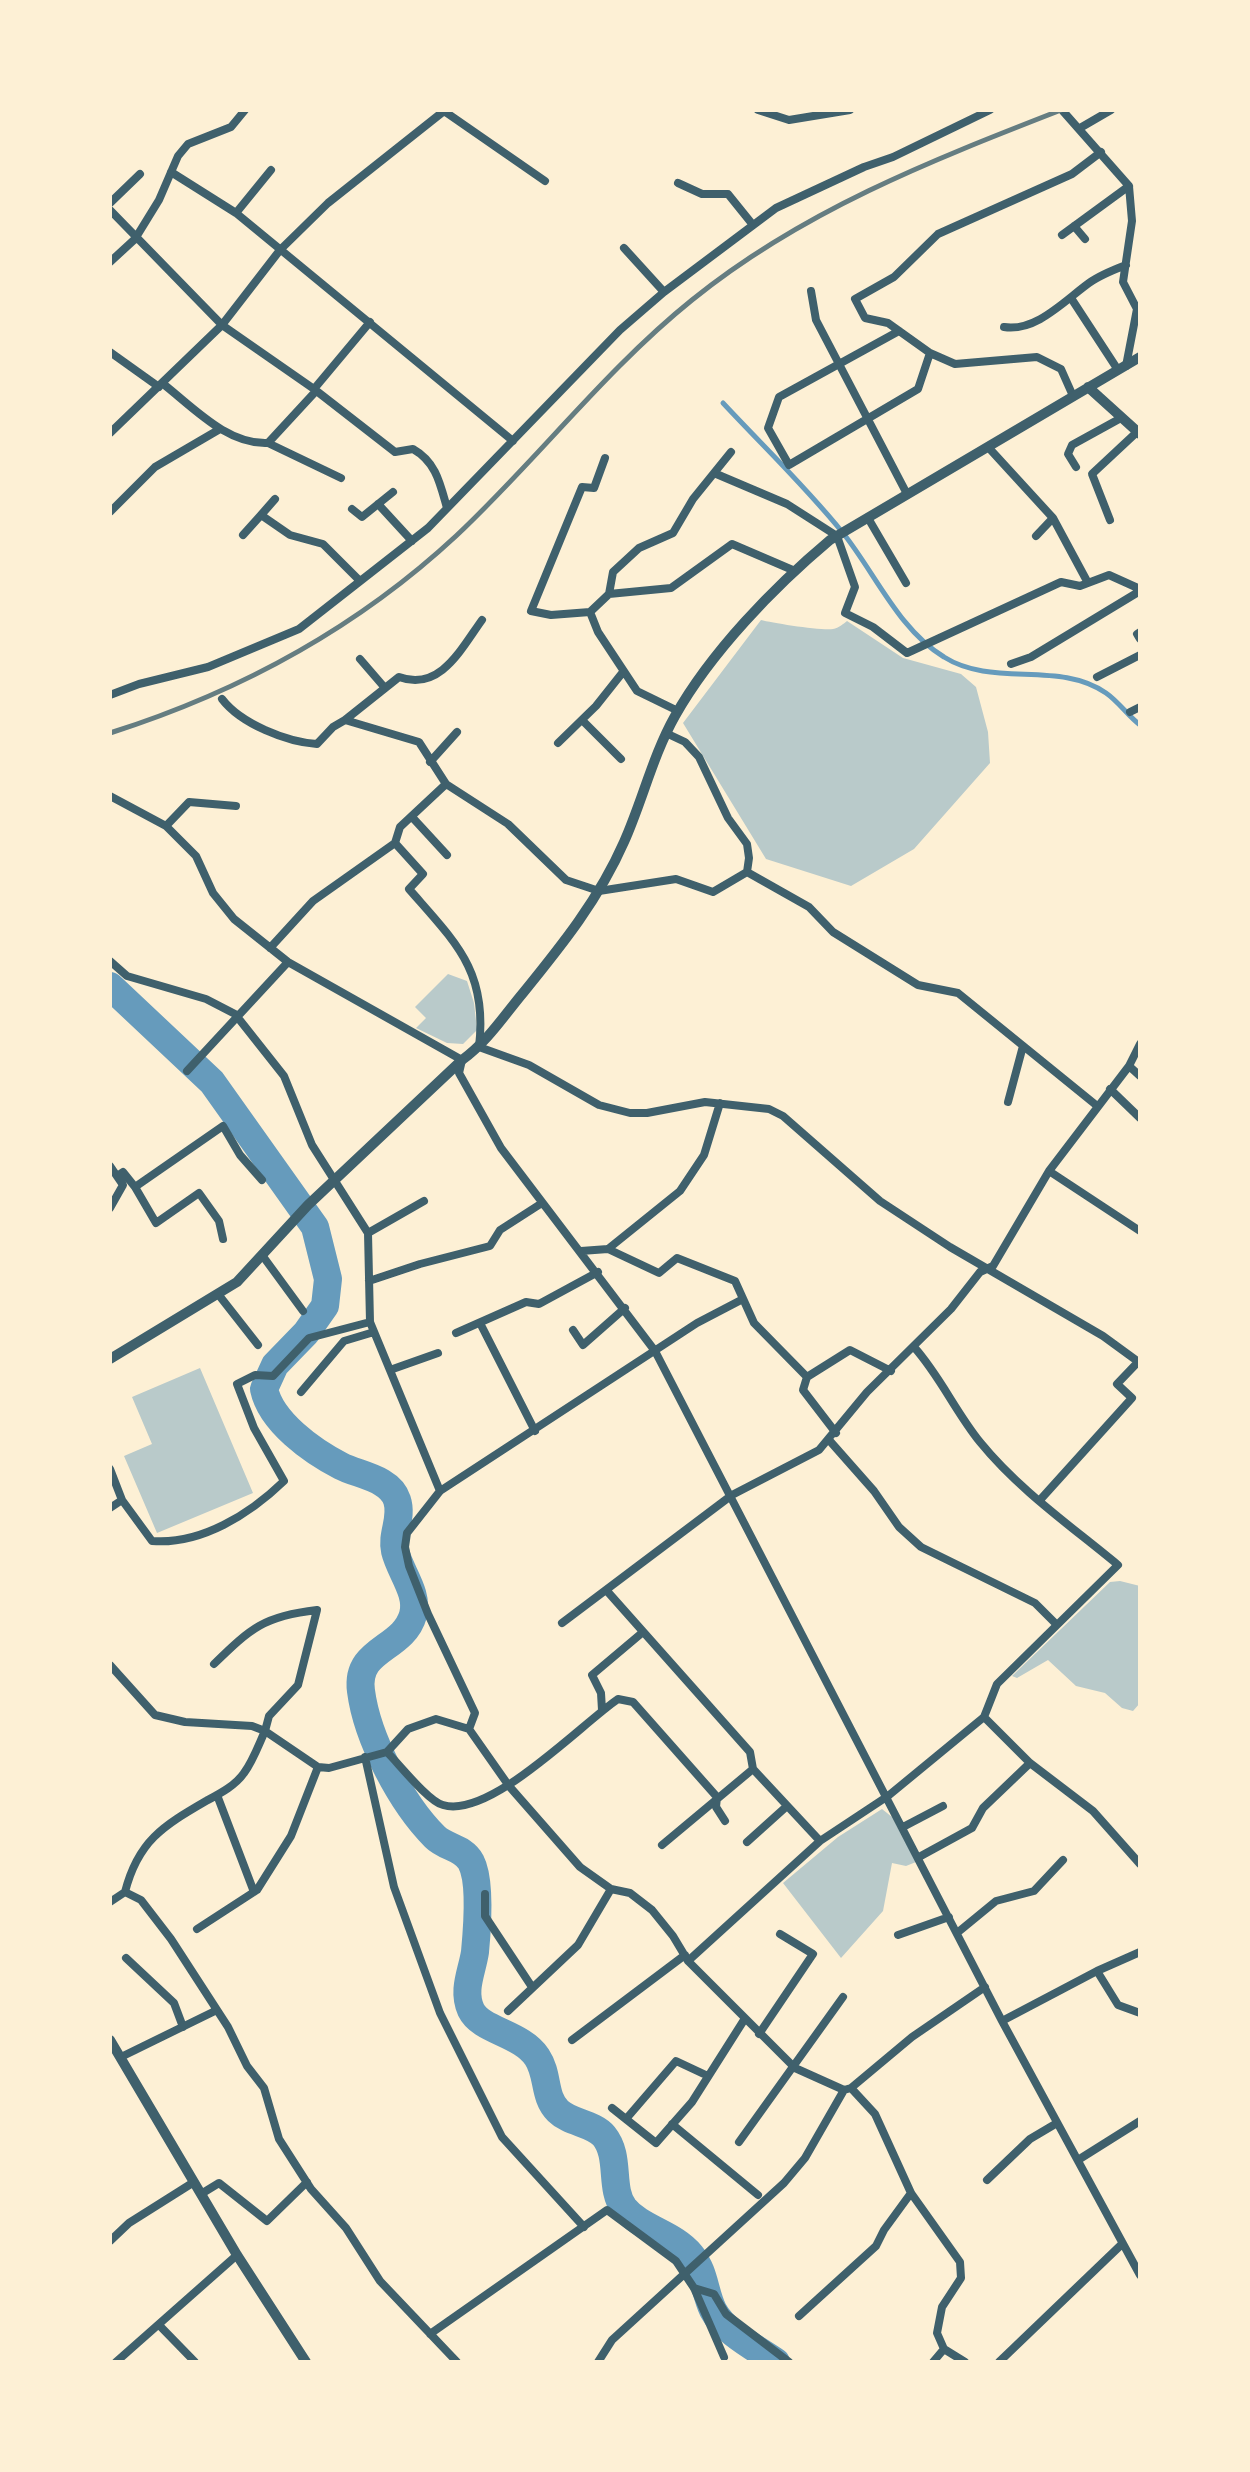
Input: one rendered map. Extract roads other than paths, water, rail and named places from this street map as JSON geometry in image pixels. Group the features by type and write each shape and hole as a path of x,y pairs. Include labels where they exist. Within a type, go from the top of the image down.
{"street":[{"path":"110,262 135,239 188,144 230,127 246,110"},
{"path":"758,110 788,120 850,110"},
{"path":"110,695 208,666 299,628 412,541 620,330 753,225 776,208 990,110"},
{"path":"1062,110 1129,186 1132,221 1123,282 1137,308 1122,368"},
{"path":"1080,128 1111,110"},
{"path":"110,432 222,326 280,250 328,202 444,111 545,181"},
{"path":"1074,396 1060,369 1037,357 955,364 930,353 888,323 865,318 855,299 894,277 938,234 1072,174 1100,152"},
{"path":"236,213 271,170"},
{"path":"172,172 236,213 513,440"},
{"path":"140,174 110,207 135,239 222,326 315,390 394,452 413,449 427,457 439,478 446,508"},
{"path":"678,183 702,194 728,194 753,225"},
{"path":"1062,235 1129,186"},
{"path":"1074,226 1085,239"},
{"path":"624,248 664,292"},
{"path":"1004,327 1016,329 1033,322 1104,274 1126,265"},
{"path":"811,291 816,320 907,494"},
{"path":"1071,298 1122,368"},
{"path":"268,443 370,322"},
{"path":"899,331 779,397 768,428 789,465 918,388 930,353"},
{"path":"110,352 220,430 254,444 268,443 341,478"},
{"path":"110,1358 237,1282 308,1205 479,1048 600,891 678,712 700,678 795,571 837,536 1140,357"},
{"path":"1088,388 1138,433 1092,474 1110,520"},
{"path":"1076,467 1068,454 1072,445 1122,418"},
{"path":"110,512 155,468 220,430"},
{"path":"988,446 1054,518 1088,583"},
{"path":"604,458 594,488 582,487 531,612 590,612 609,594 613,572 640,548 672,533 730,452"},
{"path":"714,473 787,504 837,536 854,588 845,613 873,627 907,654 1061,582 1080,586 1109,574 1140,590"},
{"path":"352,509 362,516 392,492"},
{"path":"242,535 275,499"},
{"path":"378,504 412,541"},
{"path":"261,515 290,535 323,544 360,580"},
{"path":"868,518 906,583"},
{"path":"1036,536 1054,518"},
{"path":"609,594 670,588 732,544 795,571"},
{"path":"1010,664 1031,657 1140,590"},
{"path":"590,612 598,632 638,691 678,712"},
{"path":"222,699 256,724 300,743 317,744 333,727 399,677 412,682 434,678 452,662 482,620"},
{"path":"1097,677 1140,655"},
{"path":"360,659 385,688"},
{"path":"208,666 214,677"},
{"path":"558,743 623,672"},
{"path":"1130,712 1140,707"},
{"path":"346,720 419,742 446,784 508,824 566,880 600,891 676,879 713,892 746,872 750,858 747,844 728,818 699,757 685,742 668,734"},
{"path":"582,720 621,759"},
{"path":"430,762 457,732"},
{"path":"270,948 313,902 395,843 400,828 446,784"},
{"path":"110,796 166,826 196,856 220,904 288,962 462,1060"},
{"path":"166,826 189,802 236,806"},
{"path":"412,817 447,855"},
{"path":"395,843 423,874 408,890 452,938 475,976 482,1027 479,1048"},
{"path":"746,872 809,906 834,932 918,985 958,993 1096,1106"},
{"path":"110,961 127,976 206,999 238,1016 290,1085 301,1122 368,1233 370,1322 440,1491"},
{"path":"187,1071 288,962"},
{"path":"562,1623 732,1495 820,1450 867,1392 993,1266 1049,1171 1129,1066 1140,1044"},
{"path":"1008,1102 1024,1046"},
{"path":"479,1048 529,1066 580,1097 630,1113 705,1102 769,1110 783,1116 880,1201 950,1247 1103,1336 1139,1362 1117,1384 1132,1398 1040,1500"},
{"path":"462,1060 459,1074 502,1148 656,1351 1002,2021 1140,2275"},
{"path":"1129,1066 1140,1076"},
{"path":"1110,1089 1140,1118"},
{"path":"608,1249 680,1191 704,1156 720,1103"},
{"path":"135,1188 223,1126 240,1155 262,1180"},
{"path":"110,1166 123,1185 110,1208"},
{"path":"1049,1171 1140,1231"},
{"path":"117,1176 123,1172 156,1223 199,1193 218,1221 223,1239"},
{"path":"368,1233 424,1201"},
{"path":"369,1281 490,1246 500,1230 542,1202"},
{"path":"581,1251 608,1249 659,1273 677,1258 735,1281 754,1323 807,1377"},
{"path":"262,1255 304,1310"},
{"path":"456,1334 526,1302 540,1304 598,1272"},
{"path":"218,1294 258,1345"},
{"path":"469,1729 475,1713 428,1614 404,1547 407,1534 440,1491 697,1322 743,1299"},
{"path":"573,1330 583,1345 625,1308"},
{"path":"110,1469 122,1500 152,1542 174,1543 218,1529 284,1481 254,1428 237,1384 256,1375 273,1376 308,1338 370,1322"},
{"path":"480,1323 535,1431"},
{"path":"301,1392 344,1341 374,1332"},
{"path":"572,2040 686,1958 820,1841 888,1796 984,1717 998,1684 1118,1565 1012,1479 980,1442 951,1402 935,1371 914,1348"},
{"path":"892,1371 850,1350 807,1377 803,1390 898,1527 921,1546 1036,1603 1057,1624"},
{"path":"390,1370 438,1353"},
{"path":"110,1508 122,1500"},
{"path":"606,1591 750,1752 753,1769 820,1841"},
{"path":"110,1902 125,1892 131,1868 152,1836 218,1795 243,1774 269,1716 298,1685 317,1610 282,1614 248,1630 214,1664"},
{"path":"602,1710 602,1693 592,1674 643,1632"},
{"path":"110,1665 155,1714 185,1722 266,1730 318,1767 329,1768 386,1752 408,1729 436,1719 469,1729 509,1786 580,1867 610,1889 630,1893 652,1910 686,1958 795,2068 848,2089 875,2114 911,2193 960,2262 961,2278 942,2307 937,2332 944,2349 964,2362"},
{"path":"386,1752 439,1805 463,1808 509,1786 618,1699 633,1702 717,1797 716,1807 726,1821"},
{"path":"984,1717 1030,1763 1094,1811 1140,1864"},
{"path":"368,1756 394,1887 440,2013 502,2138 584,2227"},
{"path":"919,1858 972,1828 983,1808 1030,1763"},
{"path":"197,1930 254,1892 291,1836 318,1767"},
{"path":"662,1846 753,1769"},
{"path":"218,1795 254,1892"},
{"path":"747,1842 788,1806"},
{"path":"904,1828 942,1806"},
{"path":"958,1934 996,1901 1034,1891 1063,1860"},
{"path":"508,2011 578,1945 610,1889"},
{"path":"125,1892 142,1900 217,2010 247,2066 264,2088 280,2139 307,2182 354,2240 380,2281 457,2362"},
{"path":"486,1894 485,1916 532,1987"},
{"path":"898,1935 949,1917"},
{"path":"759,2034 814,1954 780,1934"},
{"path":"1002,2021 1140,1952"},
{"path":"126,1958 174,2003 183,2027"},
{"path":"1097,1971 1118,2005 1140,2013"},
{"path":"598,2362 612,2340 784,2182 805,2158 848,2089 912,2037 985,1987"},
{"path":"739,2142 843,1997"},
{"path":"121,2057 217,2010"},
{"path":"612,2108 656,2142 692,2102 744,2020"},
{"path":"110,2040 237,2255 306,2362"},
{"path":"626,2119 676,2060 708,2076"},
{"path":"1078,2160 1140,2121"},
{"path":"987,2180 1030,2139 1057,2123"},
{"path":"672,2124 758,2194"},
{"path":"110,2241 194,2182"},
{"path":"201,2194 220,2183 267,2220 307,2182"},
{"path":"799,2316 876,2246 911,2193"},
{"path":"430,2334 607,2210 687,2269 724,2357"},
{"path":"999,2362 1122,2244"},
{"path":"116,2362 237,2255"},
{"path":"696,2288 712,2294 726,2314 788,2362"},
{"path":"159,2324 194,2362"},
{"path":"933,2362 944,2349"}],"waterway":[{"path":"723,403 829,516 901,616 928,646 963,666 983,671 1047,675 1088,683 1111,697 1140,725"},
{"path":"110,986 212,1082 315,1227 328,1279 325,1306 275,1365 264,1389 275,1413 294,1434 330,1460 381,1482 397,1500 395,1551 411,1591 413,1615 400,1636 365,1666 361,1691 370,1729 398,1788 422,1823 435,1837 464,1853 474,1870 477,1919 468,1988 471,2010 483,2023 521,2042 537,2057 553,2105 569,2118 599,2132 609,2144 624,2208 691,2255 718,2318 776,2362"}],"railway":[{"path":"110,733 250,677 378,600 456,536 660,327 734,268 869,191 1061,110"}]}
